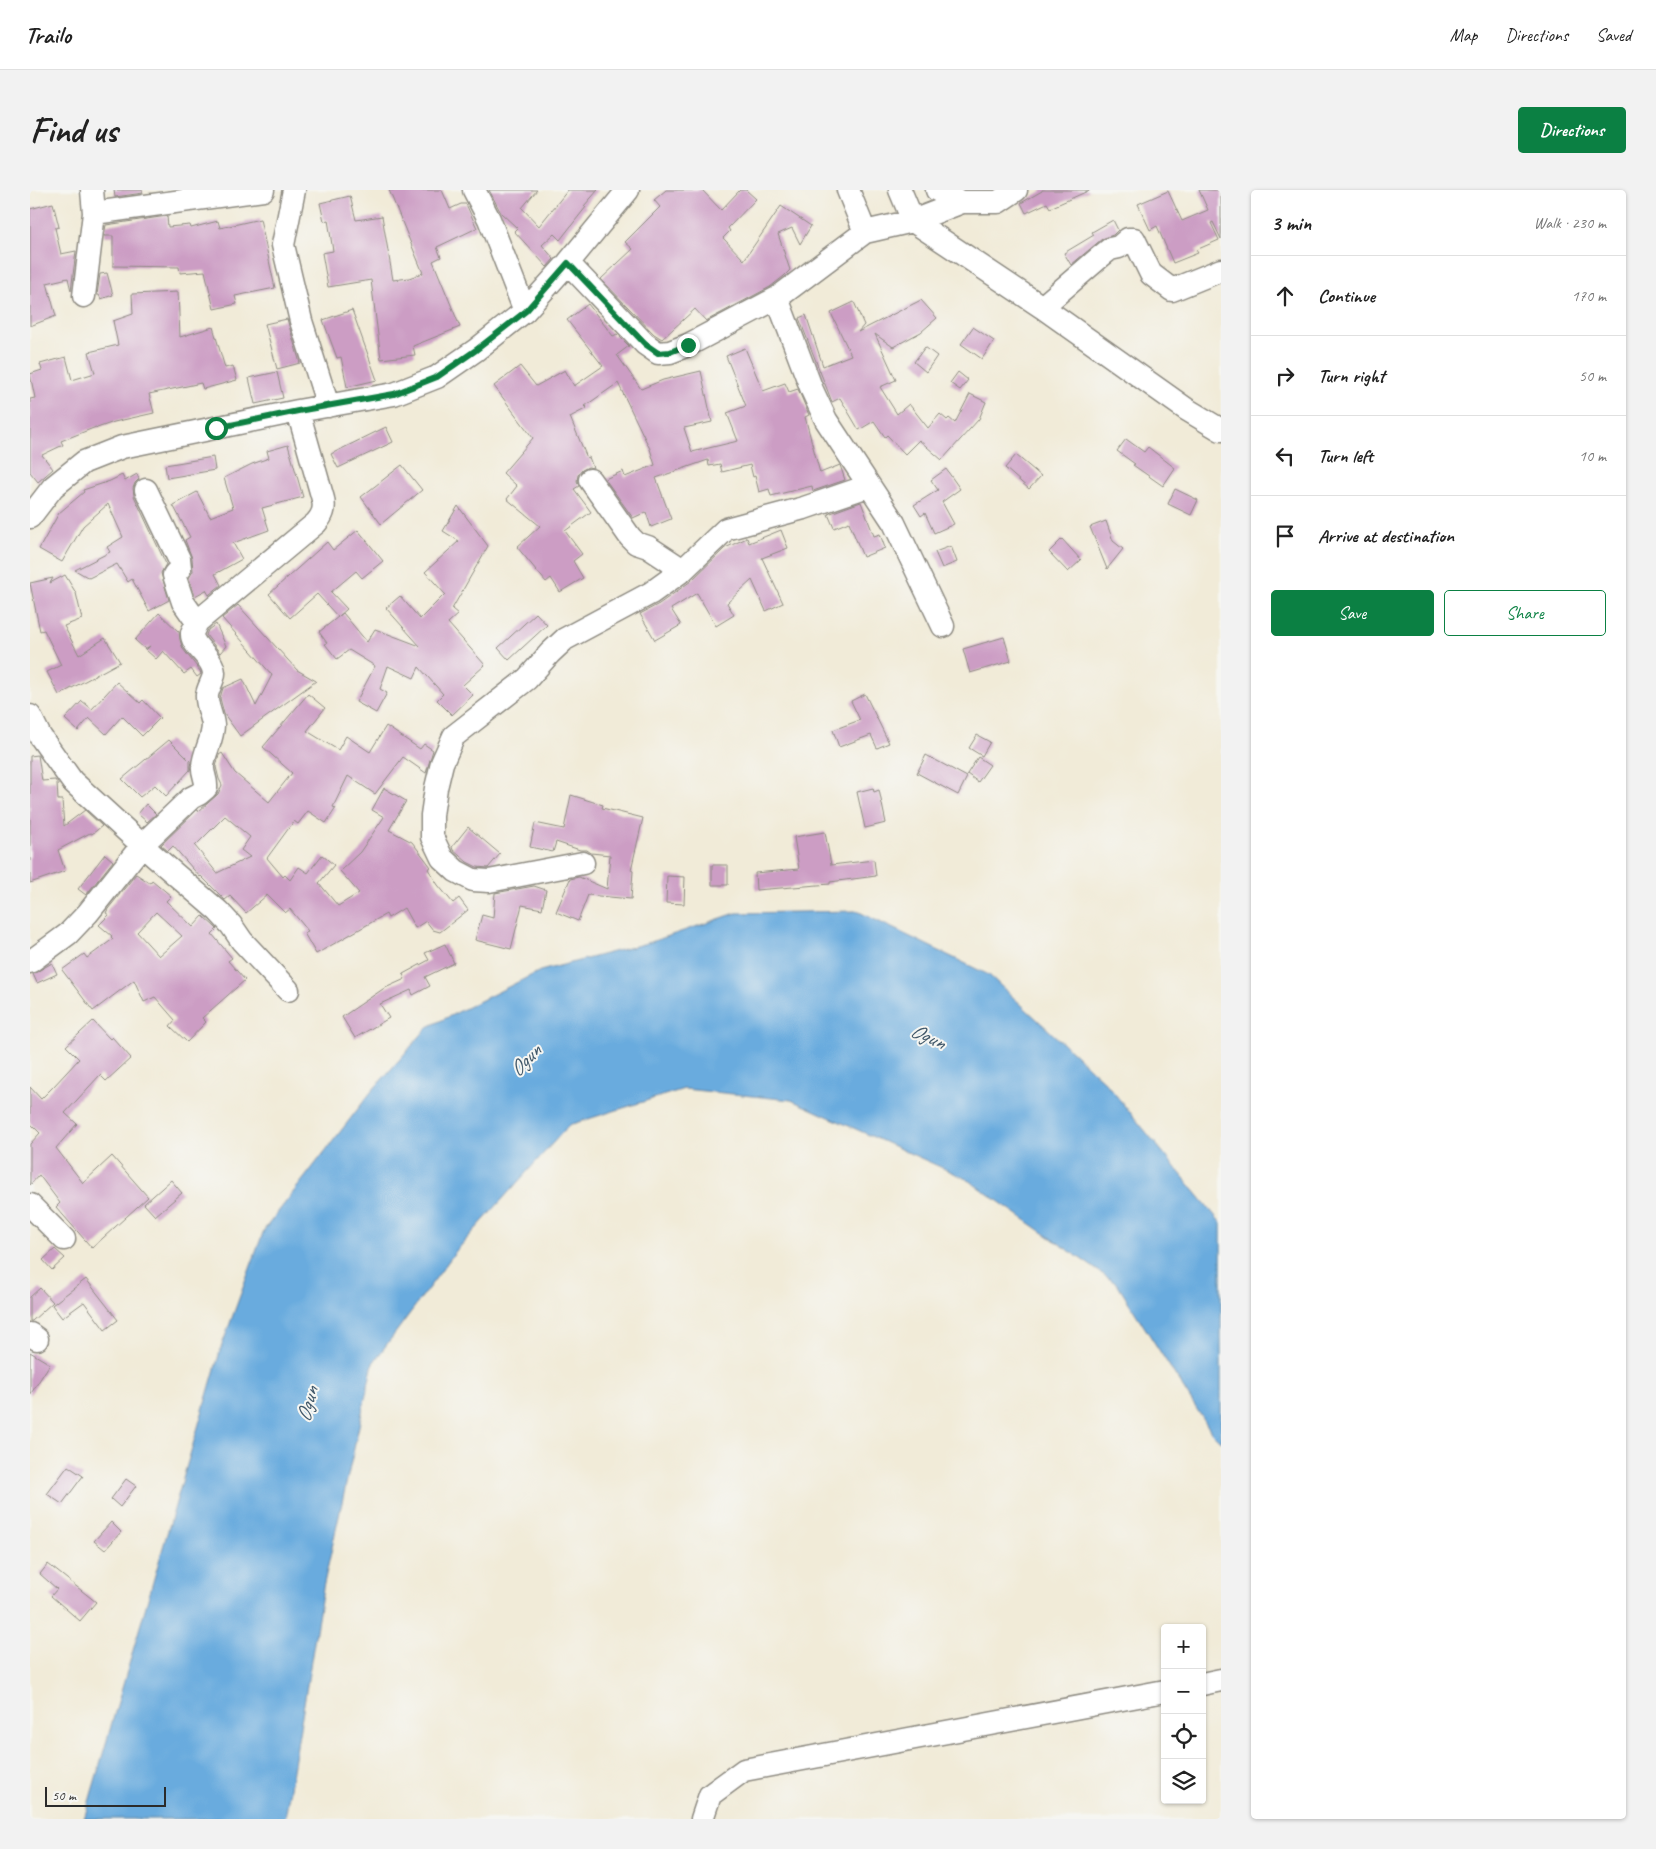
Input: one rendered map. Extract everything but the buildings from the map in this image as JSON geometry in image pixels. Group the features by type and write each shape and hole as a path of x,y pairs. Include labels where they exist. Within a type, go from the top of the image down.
{"street":[{"path":"84,296 94,213 92,190"},
{"path":"94,213 263,190"},
{"path":"294,190 283,244 301,321 328,406"},
{"path":"474,190 489,219 526,311"},
{"path":"32,508 53,487 84,462 122,448 298,411 394,394 437,377 476,350 526,311 628,190"},
{"path":"848,190 865,232"},
{"path":"900,190 913,221 1221,430"},
{"path":"937,190 962,202"},
{"path":"568,263 645,344 658,353 670,352 688,345 777,298 865,232 913,221 962,202 998,202 1016,190"},
{"path":"1042,307 1110,249 1119,247 1128,239 1134,239 1151,274 1172,290 1221,270"},
{"path":"777,298 818,405 868,486 894,523 943,626"},
{"path":"30,962 68,934 88,913 143,844 191,798 200,794 206,788 207,781 202,764 212,739 213,730 208,695 214,673 209,658 194,640 192,632 197,622 322,516 325,508 323,499 298,411"},
{"path":"590,480 636,543 648,547 682,570"},
{"path":"583,863 489,881 474,880 456,871 442,858 432,836 432,815 442,763 454,736 527,679 565,639 651,593 682,570 726,529 804,508 868,486"},
{"path":"146,490 179,558 180,568 174,575 183,602 197,622"},
{"path":"30,716 40,736 72,781 218,911 242,941 288,990"},
{"path":"30,1205 64,1239"},
{"path":"1206,1683 1221,1680"},
{"path":"702,1819 710,1795 744,1770 1161,1692"}],"water":[{"name":"Ogun","path":"857,911 989,975 1105,1082 1221,1223 1221,1442 1212,1433 1117,1284 965,1178 791,1100 684,1089 569,1125 456,1251 373,1363 323,1588 285,1819 84,1819 221,1348 264,1230 371,1092 428,1027 540,971 651,942 736,913"}],"route":[{"path":"216,428 394,394 437,377 476,350 526,311 568,263 645,344 658,353 670,352 688,345"}]}
